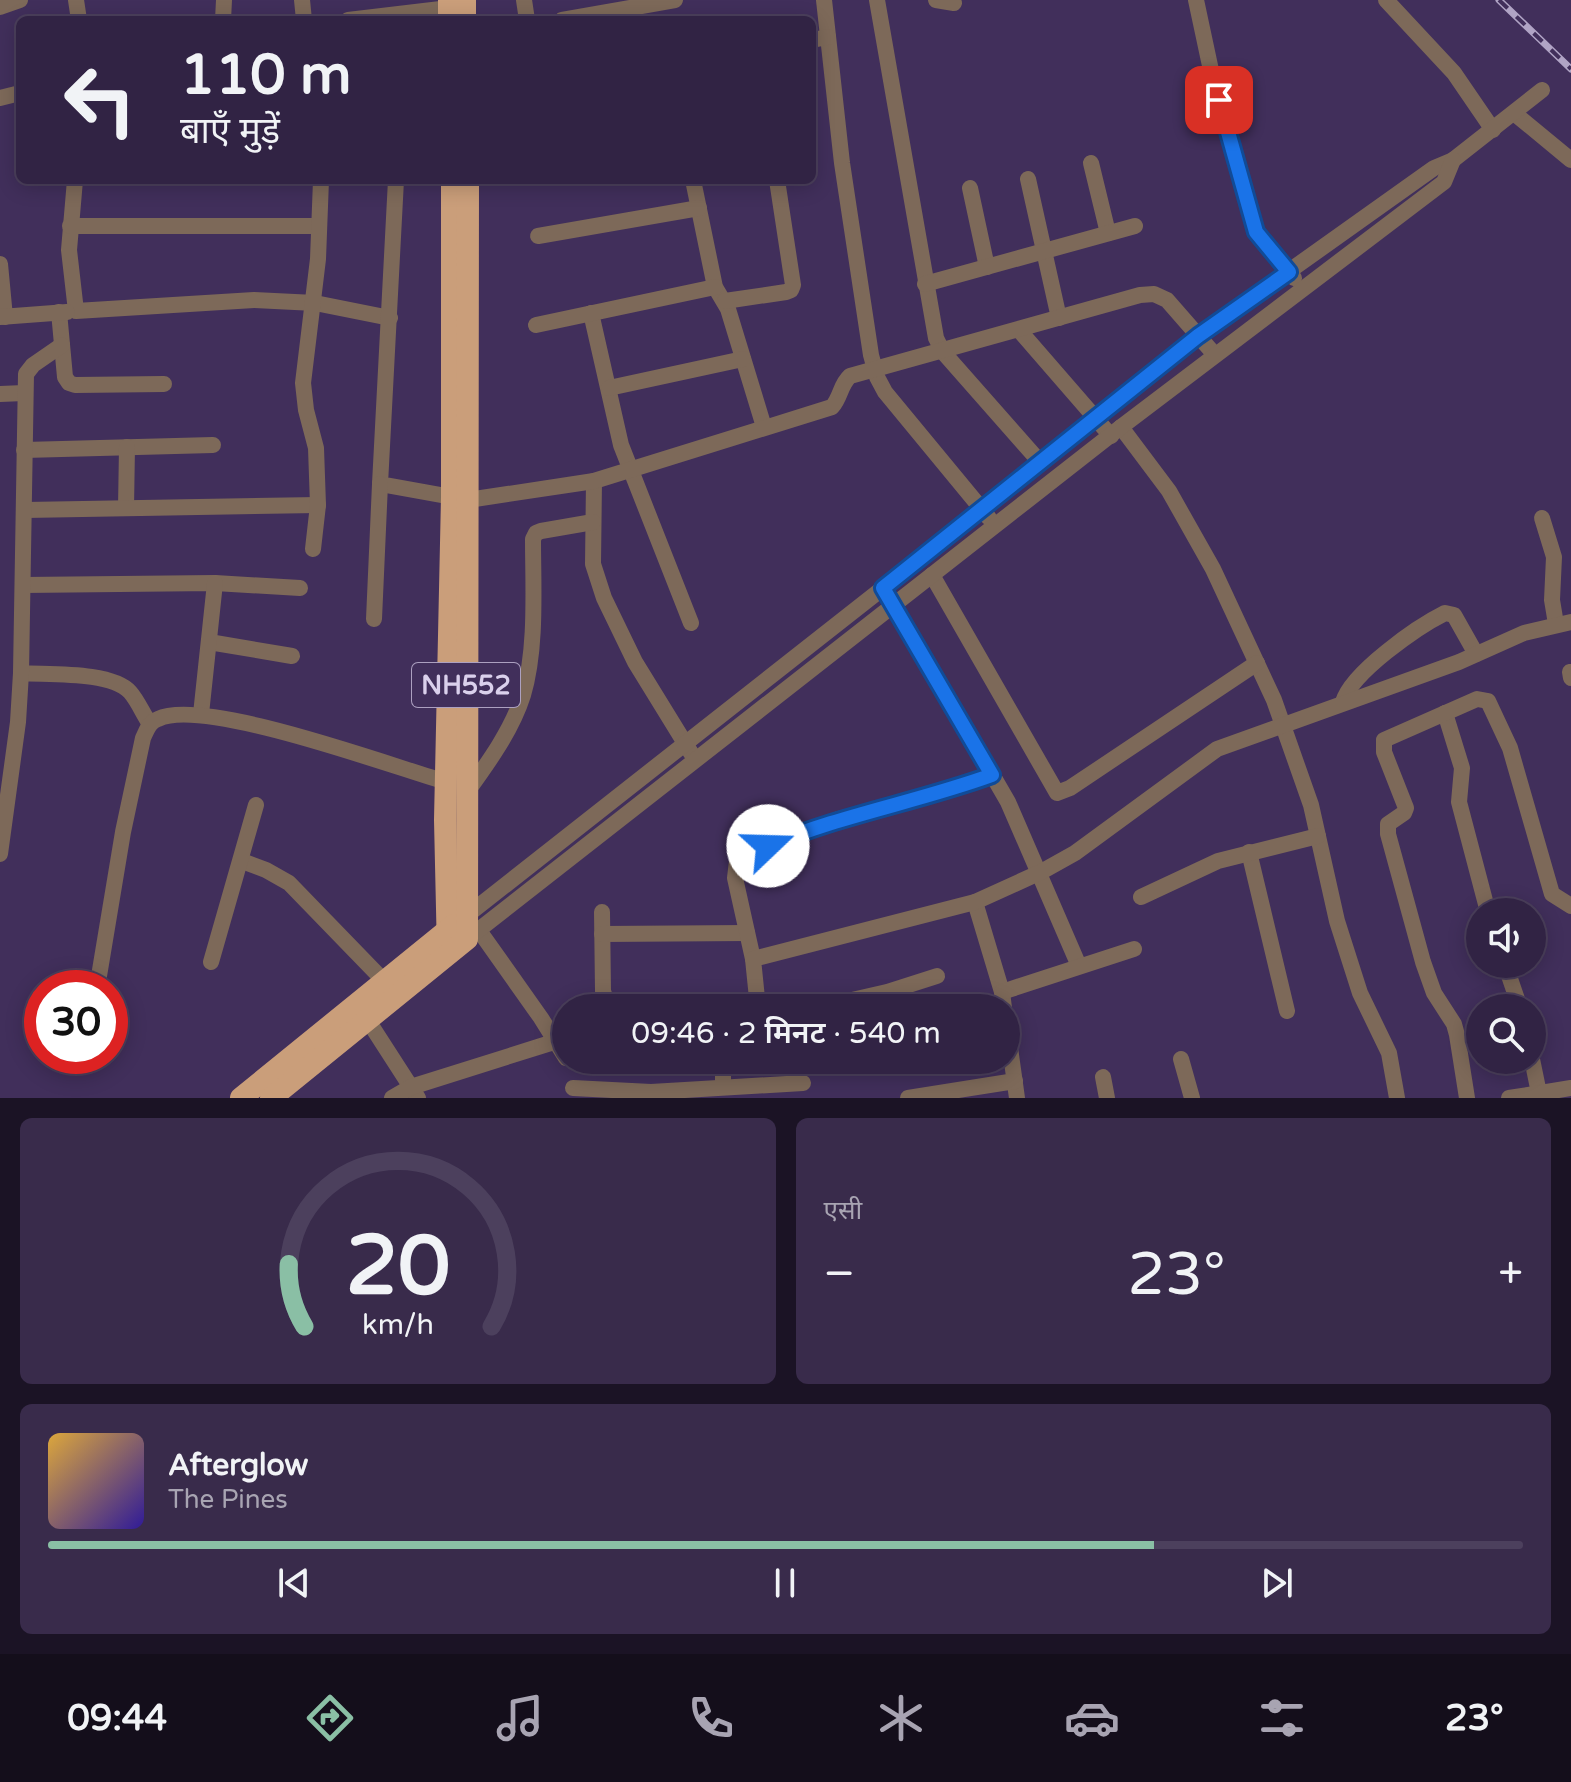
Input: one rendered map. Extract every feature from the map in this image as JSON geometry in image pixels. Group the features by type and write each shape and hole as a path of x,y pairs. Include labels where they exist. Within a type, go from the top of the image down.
{"highway":[{"name":"NH552","path":"452,184 460,499"},
{"name":"NH552","path":"461,934 456,789 468,184"},
{"path":"241,1098 384,981 461,934"},
{"path":"271,1098 367,1019 461,934"}],"street":[{"path":"0,7 20,0"},
{"path":"585,16 675,0"},
{"path":"824,0 820,38 874,369 885,392 995,526"},
{"path":"877,0 932,323 943,352 1040,462"},
{"path":"936,0 954,3"},
{"path":"1196,0 1212,75 1256,232 1302,288"},
{"path":"1386,0 1454,73 1493,130"},
{"path":"391,16 455,10"},
{"path":"461,934 686,743 1198,336 1434,168 1453,160 1542,90"},
{"path":"1514,113 1571,160"},
{"path":"461,934 697,761 1116,431 1444,182 1453,160"},
{"path":"1091,163 1108,233"},
{"path":"1028,179 1059,318"},
{"path":"75,184 70,226 68,312 62,345 65,377 75,385 164,384"},
{"path":"313,549 318,505 316,448 303,383 315,303 321,184"},
{"path":"374,619 396,184"},
{"path":"694,184 720,294 764,427"},
{"path":"536,325 591,313 720,294 791,290 793,285 778,184"},
{"path":"970,188 987,267"},
{"path":"538,236 699,208"},
{"path":"70,226 319,226"},
{"path":"925,284 1135,226"},
{"path":"0,264 3,317 254,300 315,303 390,318"},
{"path":"380,484 460,499 594,481 832,407 850,376 1140,295 1154,294 1167,300 1215,355"},
{"path":"591,313 618,434 691,623"},
{"path":"1019,330 1095,417 1116,431 1169,491 1213,569 1283,724 1311,805 1337,921 1360,993 1389,1053 1397,1098"},
{"path":"0,854 18,722 21,673 26,374 33,365 62,345"},
{"path":"609,388 743,359"},
{"path":"0,394 24,393"},
{"path":"24,450 213,445"},
{"path":"126,508 127,447"},
{"path":"594,481 593,564 604,598 635,662 697,761"},
{"path":"25,510 318,505"},
{"path":"753,959 975,902 1075,853 1217,749 1476,654 1524,633 1564,623 1552,600 1554,557 1542,518"},
{"path":"100,970 123,832 143,738 150,724 159,718 174,715 201,714 245,721 456,789 513,721 523,693 530,650 533,539 536,533 593,522"},
{"path":"932,575 1057,793 1070,788 1257,663"},
{"path":"23,585 215,583 300,588"},
{"path":"201,714 215,583"},
{"path":"883,588 1008,802 1041,872 1079,966"},
{"path":"1343,702 1349,687 1386,653 1445,613 1454,615 1476,654"},
{"path":"209,642 292,656"},
{"path":"21,673 104,678 118,683 129,691 150,724"},
{"path":"1467,1098 1454,1024 1434,993 1423,962 1387,828 1406,808 1384,752 1384,740 1477,699 1488,701 1510,748 1552,894 1571,906"},
{"path":"1445,713 1462,768 1459,802 1484,898"},
{"path":"757,994 753,959 735,878 737,861 839,819 947,791 992,775"},
{"path":"211,962 256,805"},
{"path":"1141,897 1218,861 1318,836"},
{"path":"1249,852 1287,1011"},
{"path":"242,861 289,883 384,981"},
{"path":"975,902 1001,994"},
{"path":"602,912 604,994"},
{"path":"602,934 747,933"},
{"path":"461,934 552,1035"},
{"path":"1016,994 1079,966 1134,949"},
{"path":"878,994 937,976"},
{"path":"367,1019 415,1092"},
{"path":"392,1098 552,1043"},
{"path":"1181,1059 1192,1098"},
{"path":"723,1074 723,1086"},
{"path":"1535,1074 1540,1095"},
{"path":"1103,1077 1107,1098"},
{"path":"574,1093 676,1094 723,1086 752,1092 803,1083"},
{"path":"1509,1098 1571,1088"},
{"path":"908,1098 1016,1090"}],"railway":[{"path":"1499,0 1571,69"}],"route":[{"path":"768,846 839,819 947,791 992,775 883,588 1198,336 1289,272 1256,232 1219,100"}]}
